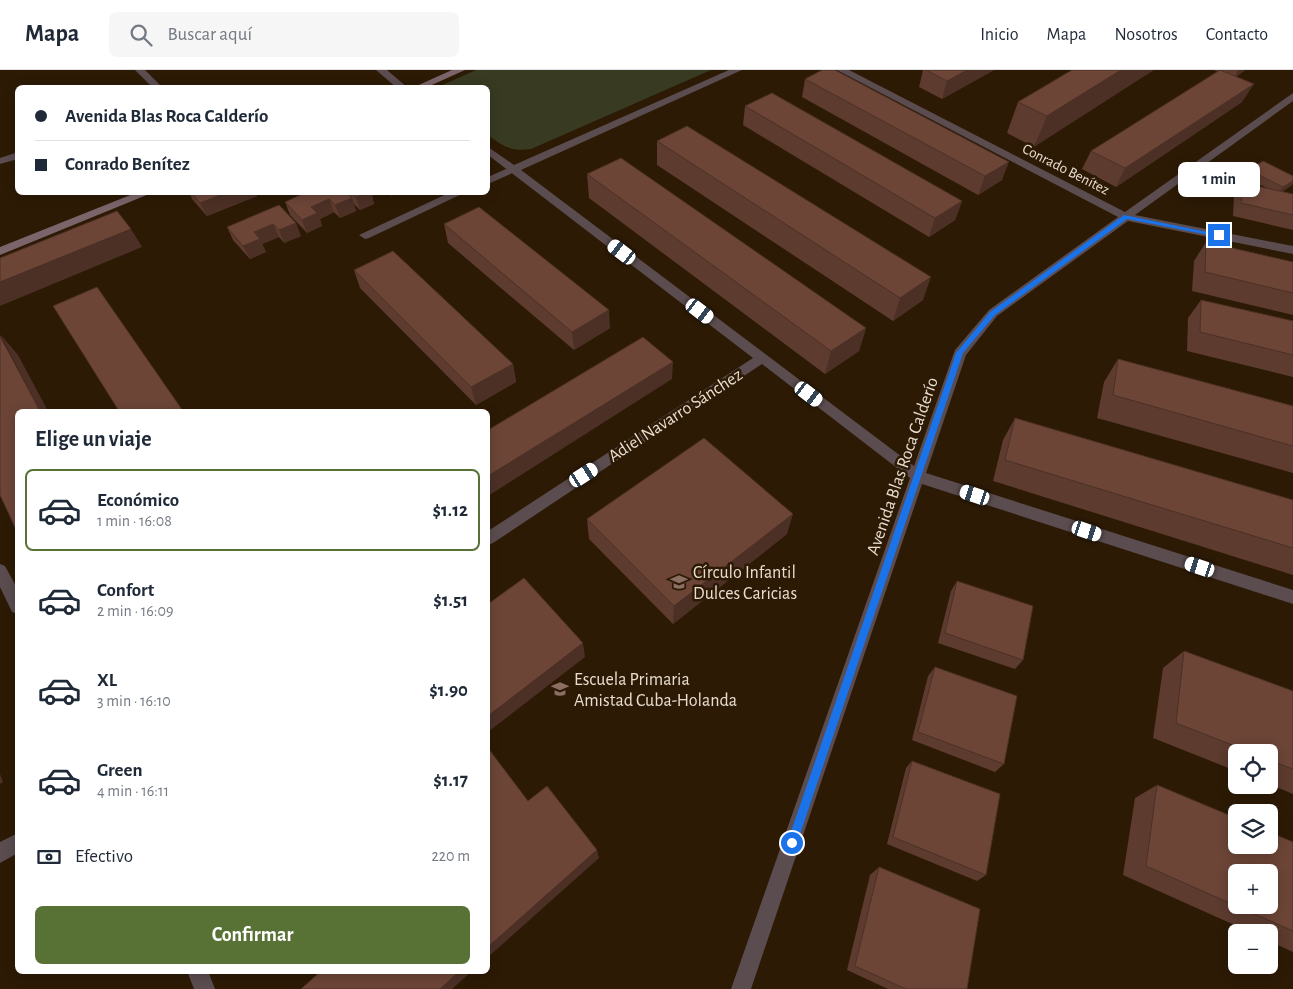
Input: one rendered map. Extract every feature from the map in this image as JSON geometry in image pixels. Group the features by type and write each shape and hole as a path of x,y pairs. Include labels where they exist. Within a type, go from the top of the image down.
{"street":[{"path":"140,70 156,85"},
{"path":"381,70 400,85"},
{"path":"423,85 460,70"},
{"path":"490,180 737,70"},
{"name":"Conrado Benítez","path":"842,70 1126,216 1293,250"},
{"name":"Avenida Blas Roca Calderío","path":"741,989 919,477 960,353 993,313 1293,96"},
{"path":"490,152 919,477 1293,597"},
{"path":"0,161 15,156"},
{"path":"0,251 141,195"},
{"path":"364,235 454,195"},
{"name":"Adiel Navarro Sánchez","path":"490,538 762,358"},
{"path":"0,571 15,601"},
{"path":"0,853 15,844"},
{"path":"198,974 206,989"}],"green space":[{"path":"476,70 711,70 531,149 524,150 513,149 490,136 490,85 442,85"}],"building":[{"path":"822,70 835,70 1009,162 985,176 805,79"},
{"path":"926,70 967,70 947,81"},
{"path":"1072,70 1121,70 1047,116 1018,102"},
{"path":"1220,70 1254,84 1125,168 1091,151"},
{"path":"772,93 962,201 935,218 745,106"},
{"path":"687,126 931,277 900,298 657,141"},
{"path":"621,158 866,328 831,351 587,174"},
{"path":"1263,161 1293,176 1293,181 1283,187 1249,170"},
{"path":"1243,183 1293,194 1293,215 1241,203"},
{"path":"193,195 220,195 200,203"},
{"path":"300,195 348,195 352,198 335,205 329,199 311,207 317,213 302,220 285,202"},
{"path":"279,205 296,223 279,230 273,224 254,232 260,239 243,246 227,227"},
{"path":"479,207 609,310 572,332 444,224"},
{"path":"117,211 131,229 0,282 0,258"},
{"path":"1206,242 1293,262 1293,293 1205,272"},
{"path":"393,251 513,364 471,387 354,270"},
{"path":"97,287 182,409 118,409 53,306"},
{"path":"1201,300 1293,321 1293,355 1200,332"},
{"path":"0,336 39,409 15,409 15,528 0,495"},
{"path":"643,337 673,362 490,475 490,429"},
{"path":"1118,359 1293,406 1293,446 1113,395"},
{"path":"1015,418 1293,500 1293,548 1005,460"},
{"name":"Círculo Infantil Dulces Caricias","path":"704,438 793,514 674,606 587,519"},
{"path":"524,578 583,643 490,714 490,603"},
{"path":"957,581 1033,606 1023,660 945,633"},
{"path":"1184,651 1293,691 1293,769 1278,763 1278,744 1230,744 1176,723"},
{"path":"935,667 1017,696 1004,764 918,732"},
{"path":"490,751 528,801 547,786 597,850 490,945"},
{"path":"912,761 1000,794 986,875 893,837"},
{"path":"1157,785 1228,815 1228,854 1278,854 1278,836 1293,842 1293,931 1255,914 1278,914 1278,864 1228,864 1228,902 1146,866"},
{"path":"879,867 980,909 967,989 906,989 855,966"},
{"path":"318,974 457,974 440,989 301,989"}],"place":[{"name":"Círculo Infantil Dulces Caricias","path":"679,582"},
{"name":"Escuela Primaria Amistad Cuba-Holanda","path":"560,689"}],"route":[{"path":"792,843 960,353 993,313 1126,216 1219,235"}]}
